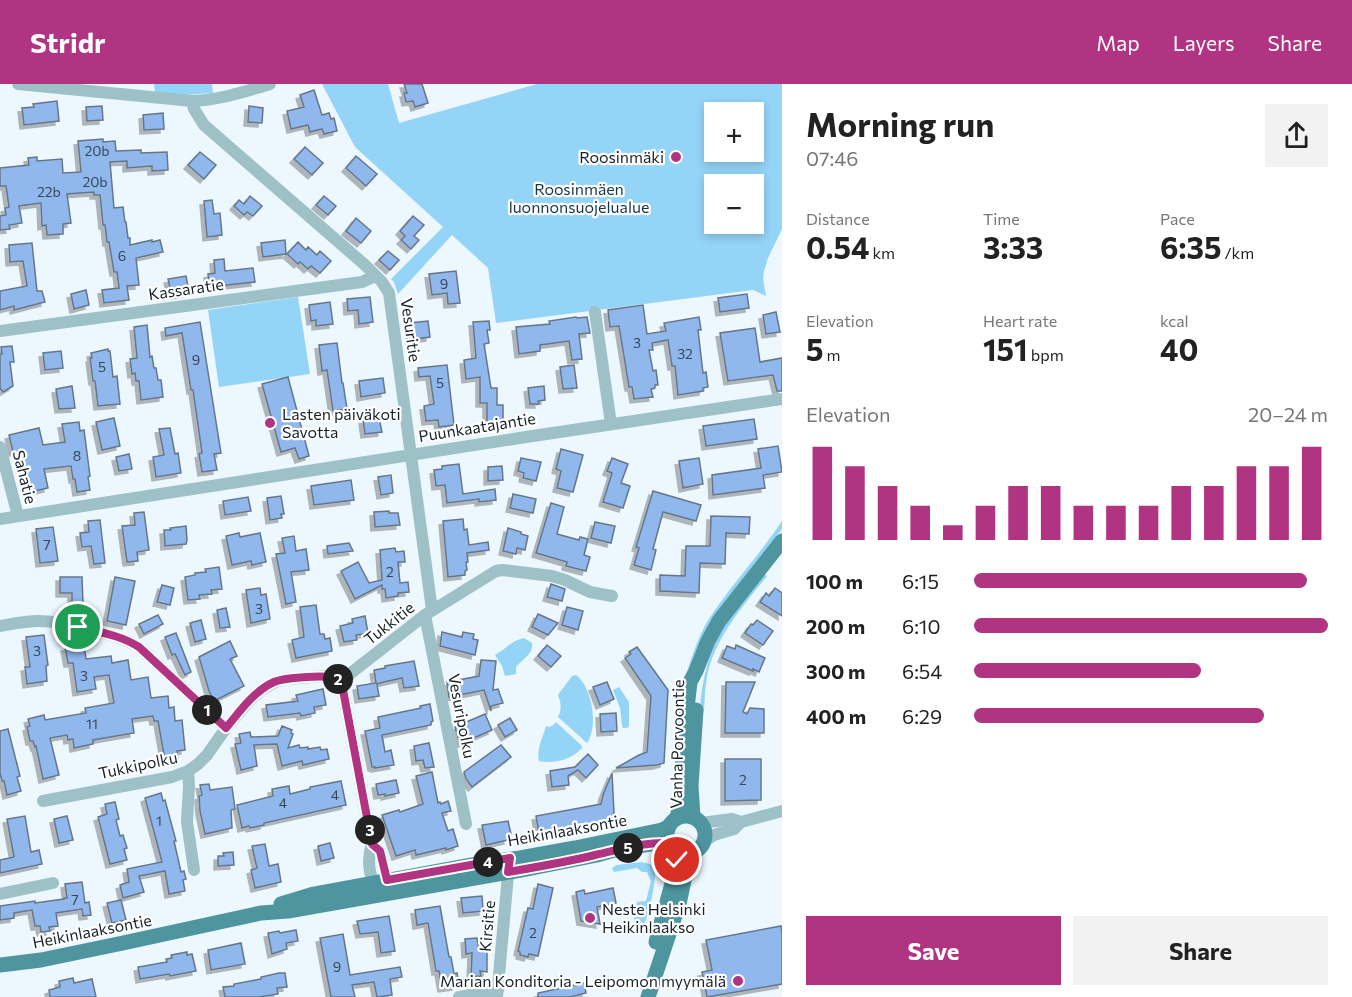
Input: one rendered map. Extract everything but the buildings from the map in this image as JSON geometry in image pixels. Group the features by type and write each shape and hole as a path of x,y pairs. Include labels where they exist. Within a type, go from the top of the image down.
{"main road":[{"name":"Vanha Porvoontie","path":"642,997 676,869 677,860 672,835 681,799 686,710 690,682 718,621 782,541"},
{"name":"Vanha Porvoontie","path":"696,671 698,684 691,786 697,820"},
{"path":"686,816 697,820 705,834 704,841 692,853 682,854 672,835 686,816"},
{"name":"Heikinlaaksontie","path":"0,965 41,960 261,913 288,911 381,886 509,865 597,855 651,844 672,835"},
{"path":"648,997 679,904 692,853"}],"street":[{"path":"18,84 192,101 229,97 270,84"},
{"name":"Vesuritie","path":"192,101 204,125 363,264 390,293 412,454 428,613"},
{"name":"Kassaratie","path":"0,332 362,282 375,276"},
{"path":"595,312 611,424"},
{"name":"Puunkaatajantie","path":"0,519 782,399"},
{"name":"Sahatie","path":"0,447 18,516"},
{"name":"Tukkitie","path":"344,681 351,673 428,613 496,571 552,576 590,592 612,596"},
{"name":"Vesuripolku","path":"428,613 466,824"},
{"path":"0,626 35,621 56,622 129,641 139,647 226,728"},
{"name":"Tukkipolku","path":"43,801 172,777 188,771 207,755 249,700 261,690 286,679 325,676 344,681"},
{"path":"344,681 343,690 372,844 380,851 381,886"},
{"path":"188,771 187,822 194,870"},
{"path":"704,841 714,835 734,829 741,822 782,811"},
{"path":"697,820 732,819 741,822"},
{"name":"Kirsitie","path":"497,994 509,865"},
{"path":"0,894 53,883"},
{"path":"459,997 497,994"}],"green space":[{"path":"154,84 212,84 213,93 183,95 155,92"},
{"name":"Roosinmäen luonnonsuojelualue","path":"322,84 388,84 399,123 537,84 782,84 782,229 764,271 766,296 753,290 496,323 488,268 452,235 398,294 391,279 443,227 355,147"},
{"path":"298,297 310,374 219,387 208,310"},
{"path":"782,521 782,529 719,611 685,678 707,622"},
{"path":"764,574 767,576 733,620 713,655 702,712 700,711 702,688 715,643 730,616"},
{"path":"524,638 532,643 531,650 516,667 516,674 505,676 495,655"},
{"path":"576,675 586,688 592,708 593,727 587,743 558,717 561,706 558,695 572,676"},
{"path":"619,687 629,702 629,726 627,728 623,728 620,708 613,690"},
{"path":"556,722 582,748 573,756 562,760 539,761 539,748 546,726 552,726"},
{"path":"641,862 654,867 655,879 641,933 636,931 633,914 635,914 637,902 646,901 651,881 647,872 642,872 637,868 614,872 612,868 617,865"}],"place":[{"name":"Roosinmäki","path":"676,157"},
{"name":"Lasten päiväkoti Savotta","path":"270,423"},
{"name":"Neste Helsinki Heikinlaakso","path":"590,918"},
{"name":"Marian Konditoria - Leipomon myymälä","path":"738,981"}],"route":[{"path":"78,627 113,635 139,647 226,728 249,700 275,682 325,676 344,681 343,690 372,844 380,851 387,880 510,858 508,872 618,849 660,843 668,843 676,852 677,860"}]}
